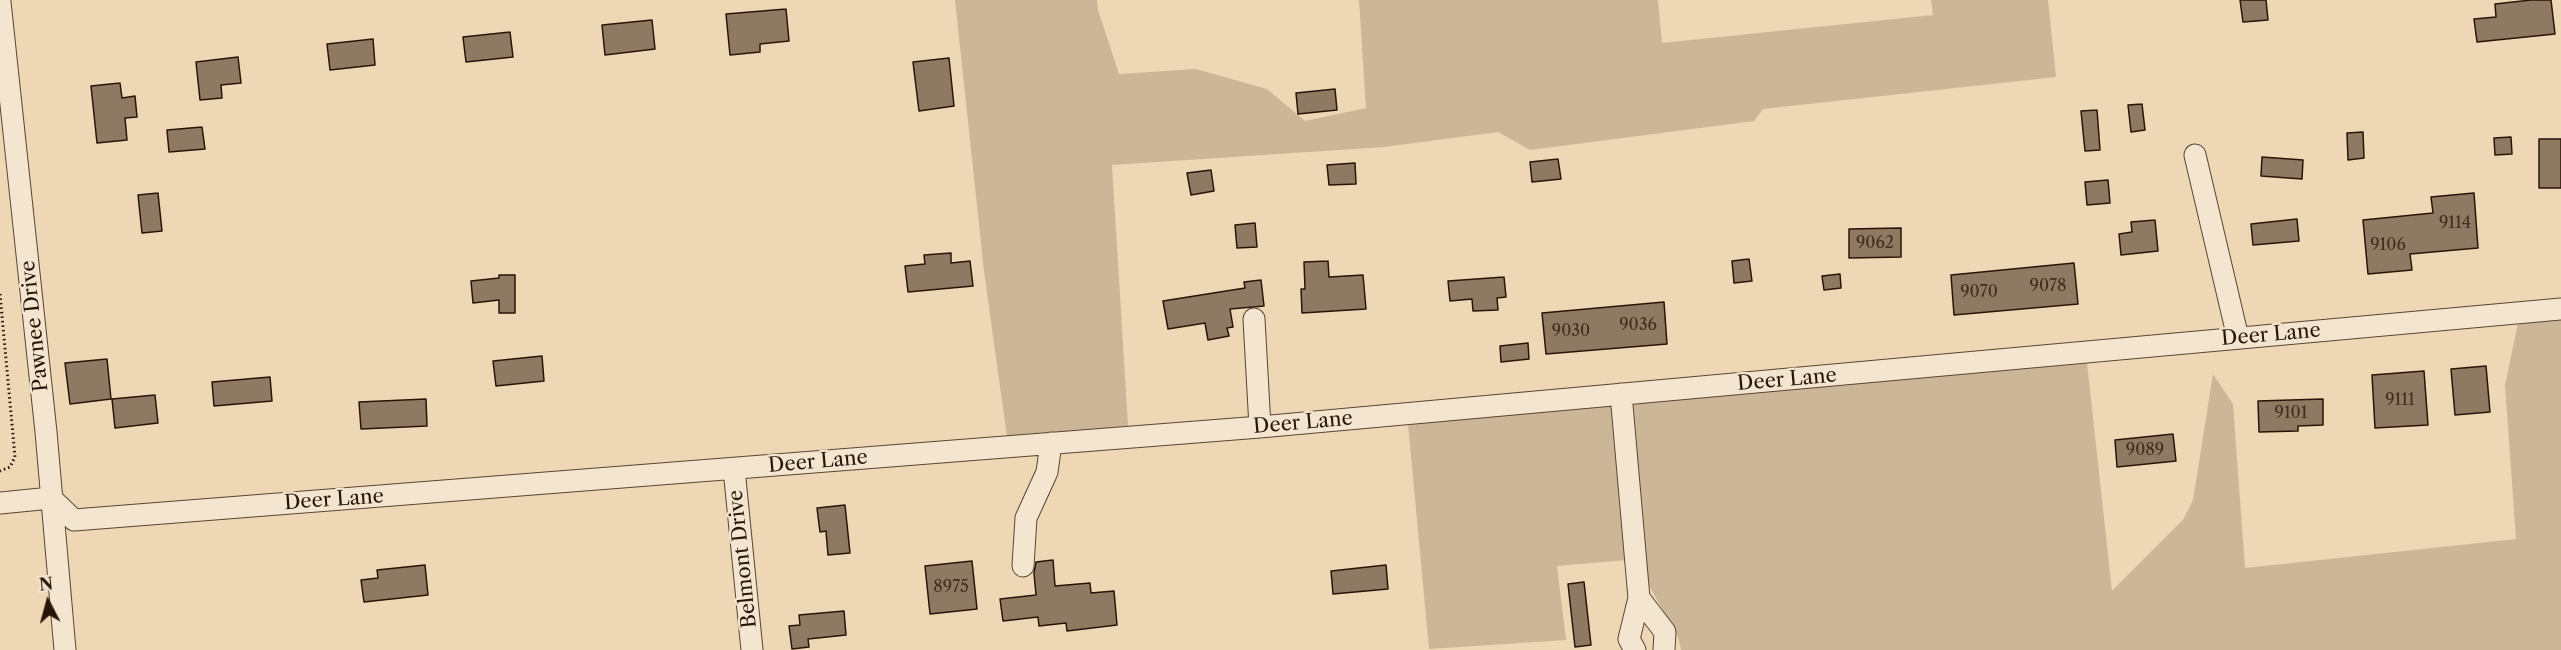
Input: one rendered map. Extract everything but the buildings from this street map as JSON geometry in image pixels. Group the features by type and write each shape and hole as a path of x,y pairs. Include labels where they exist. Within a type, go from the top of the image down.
{"street":[{"name":"Pawnee Drive","path":"0,2 65,650"},
{"path":"2195,155 2238,338"},
{"name":"Deer Lane","path":"51,498 74,520 1260,427 1800,380 2561,309"},
{"path":"1254,319 1260,427"},
{"path":"1621,394 1639,598 1629,639 1635,650"},
{"path":"1023,566 1026,518 1047,471 1051,444"},
{"name":"Belmont Drive","path":"734,469 752,650"},
{"path":"0,503 51,498"},
{"path":"1639,598 1665,632 1664,650"}],"path":[{"path":"0,294 15,457 10,467 0,471"}],"shaded area":[{"path":"955,0 1097,0 1098,10 1119,74 1196,69 1267,89 1305,121 1366,108 1359,0 1658,0 1662,43 1933,15 1931,0 2048,0 2056,77 1763,109 1754,121 1530,150 1498,132 1384,147 1112,165 1128,426 1007,437 984,271"},
{"path":"2561,319 2561,650 1681,650 1678,637 1648,584 1631,404 2087,363 2112,591 2183,520 2193,500 2213,374 2233,404 2245,568 2516,539 2505,385 2518,323"},
{"path":"1613,405 1627,560 1557,566 1566,640 1429,649 1408,424"}]}
